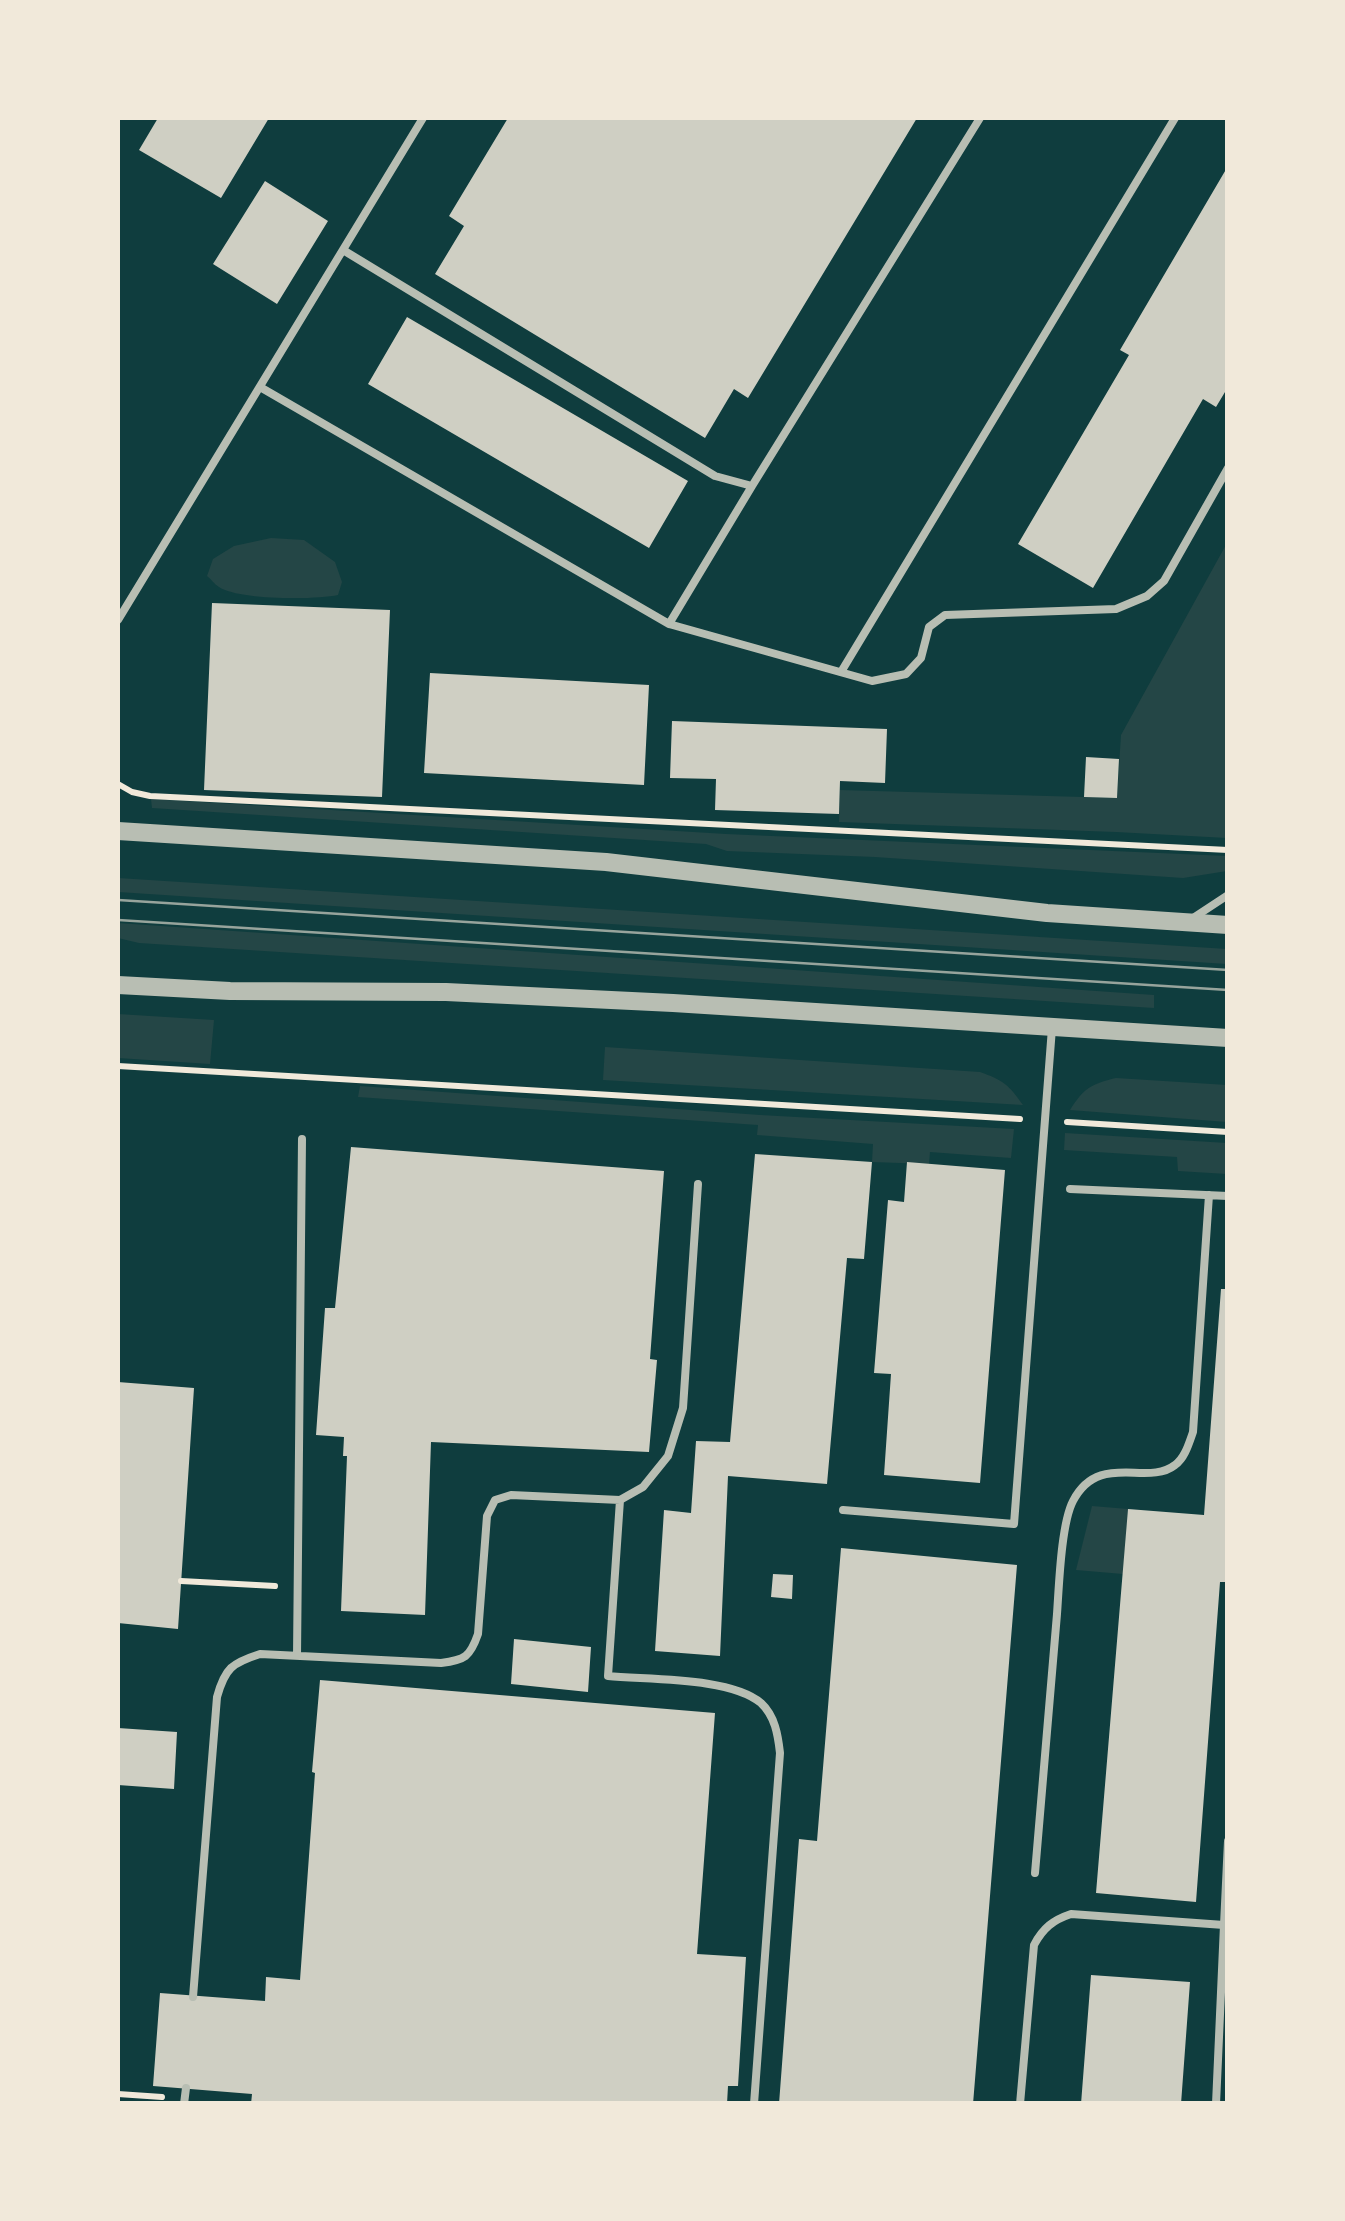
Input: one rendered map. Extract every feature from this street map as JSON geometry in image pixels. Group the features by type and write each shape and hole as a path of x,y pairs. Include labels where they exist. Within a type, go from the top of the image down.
{"street":[{"path":"118,830 606,862 1047,913 1228,925"},
{"path":"118,985 230,991 446,992 1228,1038"}],"lane":[{"path":"118,620 423,118"},
{"path":"669,624 980,118"},
{"path":"842,672 1175,118"},
{"path":"342,250 715,476 752,486"},
{"path":"260,387 669,624 872,681 906,674 921,658 929,627 945,615 1116,609 1147,596 1164,581 1228,468"},
{"path":"1185,923 1228,895"},
{"path":"842,1510 1014,1524 1052,1028"},
{"path":"297,1656 302,1139"},
{"path":"194,1997 217,1696 224,1674 240,1660 260,1654 460,1661 472,1652 478,1634 486,1516 495,1500 511,1495 620,1500 643,1488 668,1456 683,1408 698,1184"},
{"path":"1070,1189 1228,1196"},
{"path":"1035,1873 1060,1568 1072,1502 1098,1476 1163,1471 1176,1465 1187,1450 1193,1432 1209,1196"},
{"path":"620,1500 608,1676 722,1686 763,1705 777,1728 780,1753 754,2104"},
{"path":"1216,2104 1228,1841"},
{"path":"1020,2104 1034,1945 1041,1932 1055,1920 1071,1914 1224,1925"},
{"path":"184,2104 186,2088"}],"path":[{"path":"118,784 150,796 1228,850"},
{"path":"118,1066 1026,1120"},
{"path":"1067,1122 1228,1132"},
{"path":"181,1581 298,1587"}],"shaded area":[{"path":"271,538 304,540 335,562 342,582 338,595 259,597 219,587 207,576 213,559 234,546"},
{"path":"1227,543 1227,838 839,822 840,790 1117,798 1121,735"},
{"path":"151,799 726,834 1227,856 1227,871 1183,878 727,851 706,844 152,808"},
{"path":"118,878 1227,949 1227,964 118,892"},
{"path":"118,923 1154,995 1154,1008 139,943 118,938"},
{"path":"118,1014 214,1020 210,1064 118,1058"},
{"path":"605,1047 980,1072 1005,1084 1023,1105 603,1080"},
{"path":"1116,1078 1227,1085 1227,1122 1070,1110 1089,1088"},
{"path":"360,1086 1014,1129 1011,1158 930,1152 929,1164 872,1162 873,1144 757,1135 758,1125 358,1097"},
{"path":"1065,1133 1227,1143 1227,1174 1178,1171 1177,1157 1064,1150"},
{"path":"1092,1506 1128,1509 1123,1574 1076,1570"}],"building":[{"path":"158,118 269,118 221,198 139,150"},
{"path":"508,118 917,118 748,398 734,389 705,438 435,274 464,226 449,216"},
{"path":"1228,166 1228,387 1216,407 1203,399 1093,588 1018,544 1129,355 1120,350"},
{"path":"265,181 328,221 277,304 213,264"},
{"path":"407,317 688,481 649,548 368,384"},
{"path":"212,603 390,610 382,797 204,790"},
{"path":"430,673 649,685 644,785 424,773"},
{"path":"672,721 887,729 885,783 840,781 839,814 715,810 716,779 670,778"},
{"path":"1086,757 1119,759 1117,798 1084,797"},
{"path":"351,1147 664,1171 650,1359 657,1360 649,1452 431,1442 425,1615 341,1611 347,1456 343,1456 344,1437 316,1435 325,1308 335,1308"},
{"path":"755,1154 872,1162 864,1259 847,1258 827,1484 728,1476 720,1656 655,1651 664,1510 691,1513 696,1441 730,1442"},
{"path":"907,1162 1005,1170 980,1483 884,1475 891,1374 874,1373 888,1200 904,1202"},
{"path":"1221,1289 1228,1289 1228,1582 1220,1582 1196,1902 1096,1893 1128,1509 1204,1515"},
{"path":"118,1382 194,1388 178,1629 118,1623"},
{"path":"841,1548 1017,1565 973,2104 779,2104 799,1839 817,1841"},
{"path":"773,1574 793,1575 792,1599 771,1597"},
{"path":"514,1639 591,1647 588,1692 511,1684"},
{"path":"320,1680 715,1713 697,1954 746,1957 738,2086 728,2086 727,2104 251,2104 252,2094 153,2086 160,1993 265,2001 266,1977 300,1980"},
{"path":"118,1728 177,1732 174,1789 118,1785"},
{"path":"1091,1975 1190,1982 1181,2104 1081,2104"}],"tram line":[{"path":"118,900 1228,970"},
{"path":"118,920 1228,990"}]}
